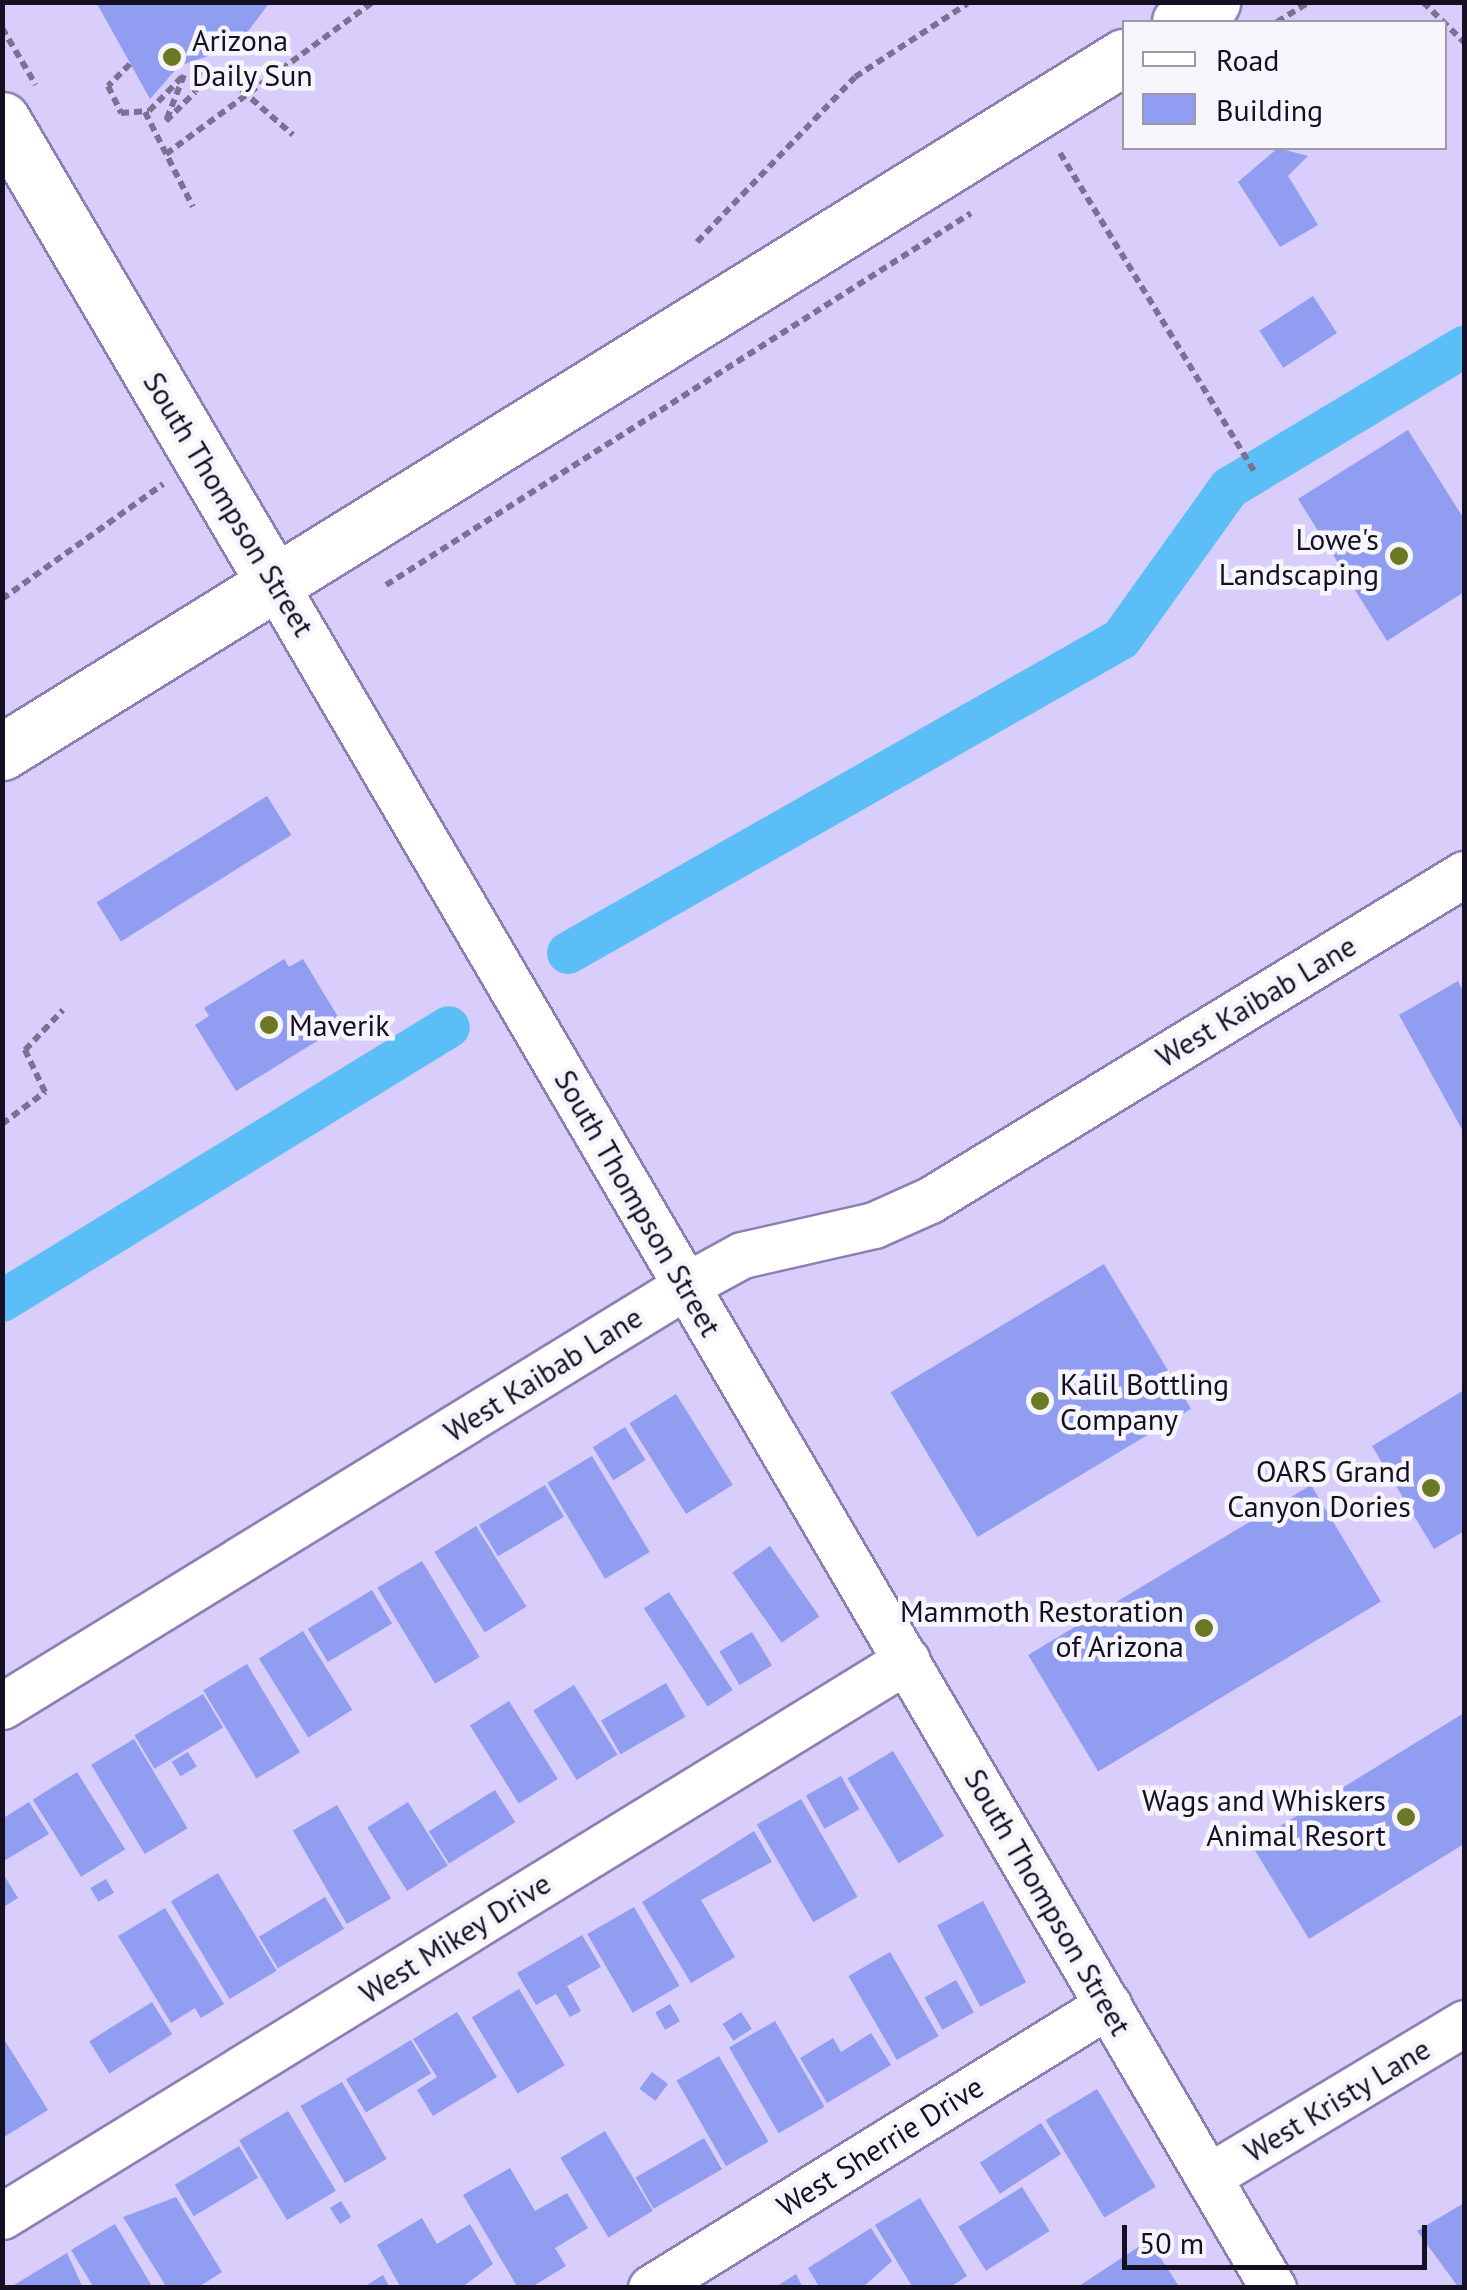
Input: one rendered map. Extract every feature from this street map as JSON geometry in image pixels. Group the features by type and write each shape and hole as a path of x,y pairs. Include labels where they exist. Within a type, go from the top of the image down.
{"main road":[{"path":"1183,20 1212,2"},
{"path":"2,752 275,584 1048,134 1122,59"},
{"name":"South Thompson Street","path":"2,120 275,584"}],"street":[{"name":"South Thompson Street","path":"275,584 1272,2288"},
{"name":"West Kaibab Lane","path":"2,1706 742,1254 874,1225 930,1200 1464,874"},
{"name":"West Mikey Drive","path":"2,2216 907,1660"},
{"name":"West Sherrie Drive","path":"651,2288 700,2275 1108,2005"},
{"name":"West Kristy Lane","path":"1208,2177 1464,2023"}],"path":[{"path":"166,154 373,2"},
{"path":"1280,20 1309,2"},
{"path":"1423,2 1441,20"},
{"path":"697,242 855,77 967,4"},
{"path":"130,64 108,86 108,100 121,114 145,112 184,76 185,90 162,114 166,120 182,110 200,71 252,92 293,135"},
{"path":"145,112 193,207"},
{"path":"1048,134 1077,146"},
{"path":"1045,166 1048,134"},
{"path":"1048,134 1256,472"},
{"path":"386,584 979,208"},
{"path":"2,599 168,480"},
{"path":"2,1124 45,1092 25,1050 62,1010"}],"building":[{"name":"Arizona Daily Sun","path":"96,2 270,2 237,46 179,66 150,99"},
{"path":"1276,150 1308,156 1288,176 1318,225 1280,247 1238,182"},
{"path":"1313,296 1337,333 1283,368 1259,331"},
{"name":"Lowe's Landscaping","path":"1408,430 1464,519 1464,592 1387,641 1298,499"},
{"path":"267,796 291,835 121,942 97,903"},
{"name":"Maverik","path":"284,959 289,967 303,959 343,1025 236,1091 195,1025 209,1016 204,1008"},
{"path":"1458,981 1464,993 1464,1133 1399,1015"},
{"name":"Kalil Bottling Company","path":"1104,1264 1191,1409 978,1537 891,1392"},
{"name":"OARS Grand Canyon Dories","path":"1464,1390 1464,1531 1434,1549 1372,1446"},
{"path":"676,1394 733,1485 686,1514 629,1423"},
{"path":"625,1427 646,1460 613,1480 593,1447"},
{"path":"592,1456 650,1552 605,1579 547,1483"},
{"path":"545,1485 564,1517 498,1556 479,1525"},
{"name":"Mammoth Restoration of Arizona","path":"1311,1485 1381,1602 1098,1772 1028,1655"},
{"path":"476,1526 526,1607 485,1633 434,1552"},
{"path":"770,1546 819,1616 782,1643 732,1572"},
{"path":"422,1561 480,1657 435,1684 377,1588"},
{"path":"372,1590 392,1623 328,1662 308,1629"},
{"path":"669,1592 733,1690 708,1706 644,1608"},
{"path":"303,1631 352,1710 308,1737 259,1659"},
{"path":"752,1632 772,1665 740,1685 719,1652"},
{"path":"247,1664 300,1752 256,1779 203,1690"},
{"path":"666,1683 686,1717 621,1754 601,1721"},
{"path":"574,1685 617,1755 577,1780 533,1710"},
{"path":"203,1694 223,1727 155,1769 134,1735"},
{"path":"509,1701 558,1779 519,1803 470,1725"},
{"path":"1464,1713 1464,1844 1309,1939 1251,1844"},
{"path":"134,1739 188,1828 145,1854 91,1765"},
{"path":"893,1751 944,1836 899,1863 848,1778"},
{"path":"188,1752 197,1767 180,1776 172,1762"},
{"path":"77,1772 125,1849 81,1877 33,1800"},
{"path":"841,1776 859,1809 824,1829 806,1795"},
{"path":"495,1790 515,1822 449,1864 429,1831"},
{"path":"801,1799 858,1897 813,1922 757,1824"},
{"path":"29,1802 49,1834 2,1862 2,1819"},
{"path":"408,1802 448,1866 407,1891 367,1827"},
{"path":"337,1805 391,1899 347,1924 293,1830"},
{"path":"754,1831 772,1862 701,1900 735,1957 691,1983 642,1902"},
{"path":"2,1872 18,1898 2,1908"},
{"path":"218,1873 277,1971 230,1999 171,1901"},
{"path":"106,1879 114,1893 98,1902 90,1888"},
{"path":"325,1897 344,1929 278,1968 259,1937"},
{"path":"983,1901 1026,1982 980,2007 937,1925"},
{"path":"634,1907 680,1986 633,2013 587,1934"},
{"path":"165,1908 224,2004 201,2018 195,2008 171,2023 118,1936"},
{"path":"582,1935 601,1967 567,1986 581,2011 570,2017 556,1994 536,2005 517,1973"},
{"path":"890,1952 938,2036 897,2060 848,1976"},
{"path":"956,1980 974,2012 942,2030 925,1997"},
{"path":"519,1989 565,2065 518,2094 472,2017"},
{"path":"152,2002 172,2034 109,2073 89,2041"},
{"path":"670,2004 680,2021 665,2030 655,2013"},
{"path":"457,2012 497,2077 433,2116 417,2090 437,2077 413,2039"},
{"path":"741,2012 752,2029 733,2041 723,2024"},
{"path":"775,2021 824,2107 779,2133 729,2048"},
{"path":"871,2033 891,2065 827,2103 800,2058 833,2038 841,2052"},
{"path":"2,2036 48,2110 4,2137 2,2135"},
{"path":"411,2040 431,2073 366,2113 346,2079"},
{"path":"719,2056 768,2142 726,2166 677,2080"},
{"path":"652,2072 668,2084 655,2101 639,2089"},
{"path":"342,2082 386,2159 345,2183 300,2106"},
{"path":"1097,2089 1156,2187 1104,2218 1046,2120"},
{"path":"288,2111 336,2191 287,2220 239,2140"},
{"path":"1041,2123 1061,2154 1000,2194 980,2163"},
{"path":"605,2131 653,2211 608,2237 560,2158"},
{"path":"704,2138 722,2169 654,2209 636,2178"},
{"path":"239,2146 258,2178 194,2216 175,2185"},
{"path":"510,2168 535,2211 567,2193 588,2228 555,2248 566,2266 530,2288 518,2288 463,2195"},
{"path":"1022,2187 1050,2231 986,2271 958,2227"},
{"path":"176,2197 222,2272 197,2288 167,2288 123,2217"},
{"path":"920,2198 967,2276 949,2288 913,2288 875,2225"},
{"path":"341,2201 351,2217 340,2224 330,2208"},
{"path":"1464,2203 1464,2288 1459,2288 1417,2231"},
{"path":"422,2218 437,2244 470,2224 493,2264 461,2288 401,2288 377,2245"},
{"path":"115,2224 153,2288 94,2288 71,2250"},
{"path":"871,2228 892,2261 862,2288 820,2288 808,2268"},
{"path":"1149,2240 1180,2288 1076,2288"},
{"path":"67,2253 83,2288 9,2288"},
{"path":"796,2274 803,2288 774,2288"},
{"path":"383,2275 390,2288 362,2288"}],"waterway":[{"path":"568,953 1121,639 1229,488 1464,347"},
{"path":"2,1301 449,1027"}],"place":[{"name":"Arizona Daily Sun","path":"172,57"},
{"name":"Lowe's Landscaping","path":"1399,556"},
{"name":"Maverik","path":"269,1025"},
{"name":"Kalil Bottling Company","path":"1040,1401"},
{"name":"OARS Grand Canyon Dories","path":"1431,1488"},
{"name":"Mammoth Restoration of Arizona","path":"1204,1628"},
{"name":"Wags and Whiskers Animal Resort","path":"1406,1817"}]}
